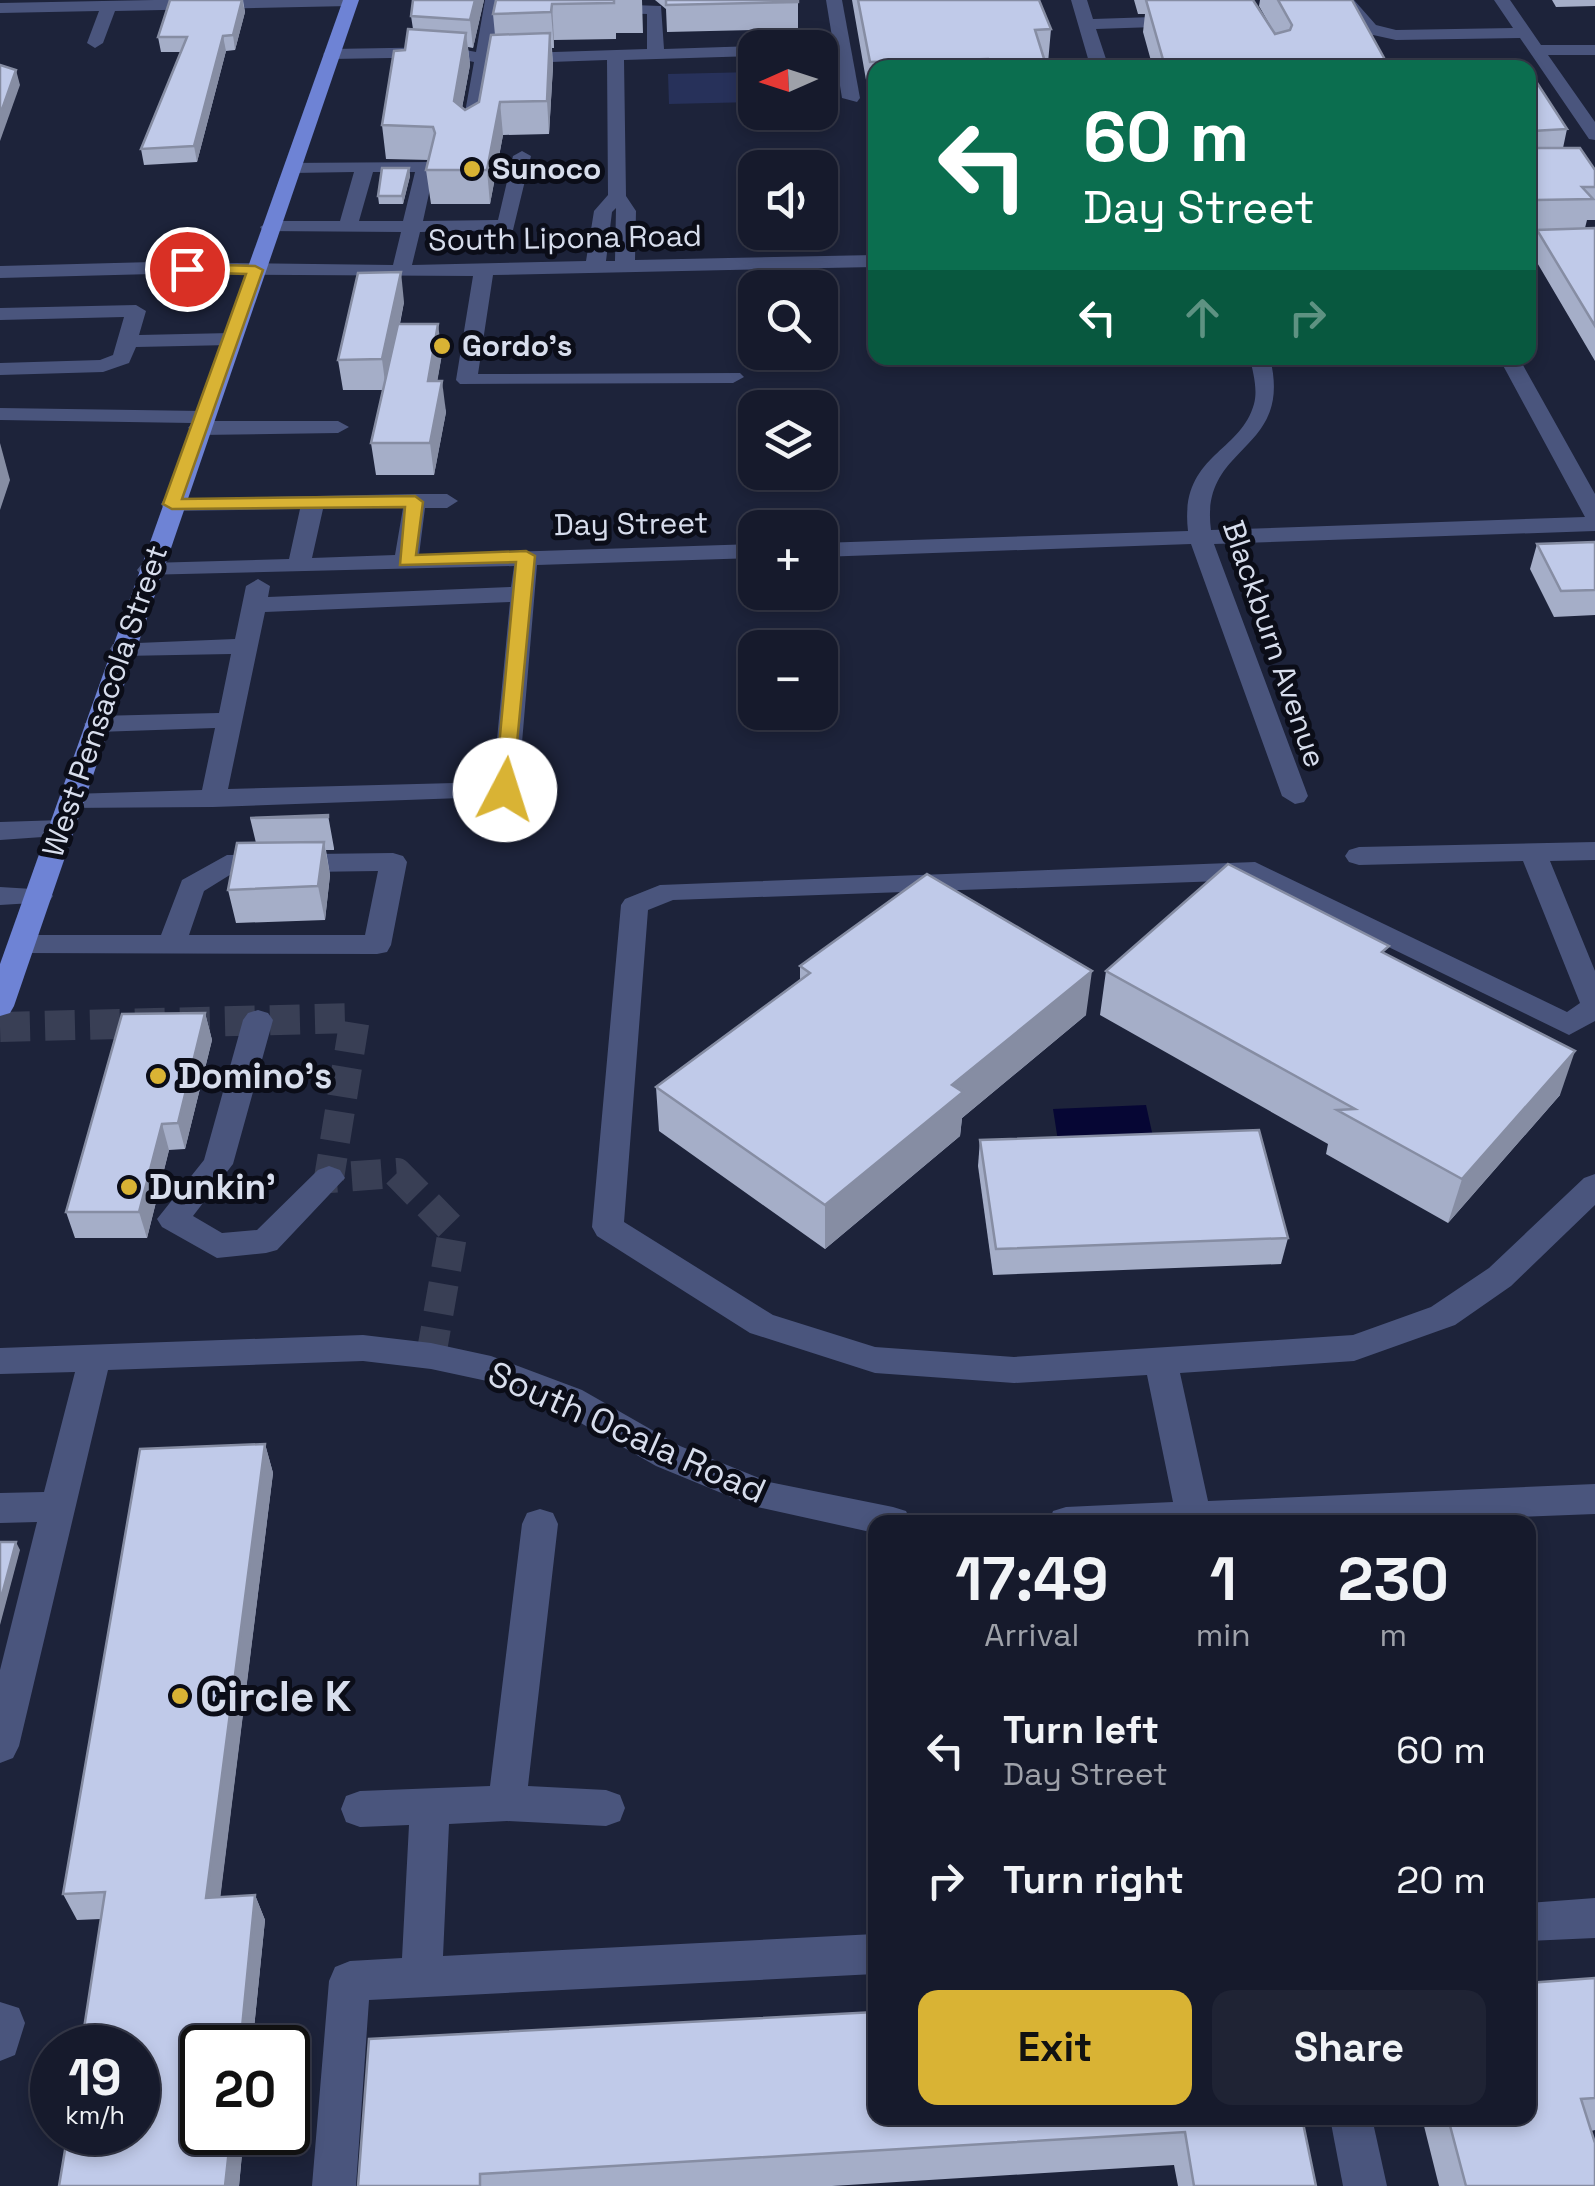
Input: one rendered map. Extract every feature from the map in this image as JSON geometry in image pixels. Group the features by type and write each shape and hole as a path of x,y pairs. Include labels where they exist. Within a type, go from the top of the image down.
{"main road":[{"name":"West Pensacola Street","path":"3,991 351,0"}],"street":[{"path":"0,8 351,0"},
{"path":"834,0 851,98"},
{"path":"1079,0 1097,60"},
{"path":"1345,0 1370,29 1396,35 1525,33"},
{"path":"1502,0 1536,50 1552,85 1595,136"},
{"path":"95,43 100,4"},
{"path":"470,135 482,59 498,7"},
{"path":"582,10 655,9 656,54"},
{"path":"1086,24 1199,21"},
{"path":"838,48 843,48"},
{"path":"1536,50 1595,50"},
{"path":"328,63 429,61 446,69 482,59 738,52"},
{"path":"615,55 617,196 627,211 628,227 625,267"},
{"path":"270,226 506,226 522,156"},
{"path":"292,166 426,166 401,271"},
{"path":"348,226 366,166"},
{"path":"595,268 602,211 617,196"},
{"path":"600,227 628,227"},
{"path":"1536,244 1595,242"},
{"name":"South Lipona Road","path":"0,272 484,270 868,261"},
{"path":"484,270 467,380 733,377"},
{"path":"0,314 136,311 122,359 103,366 0,369"},
{"path":"127,341 231,339"},
{"name":"Blackburn Avenue","path":"1263,365 1269,380 1268,405 1261,418 1214,468 1200,494 1201,540 1295,796"},
{"path":"1513,365 1595,514"},
{"path":"0,414 338,428"},
{"path":"172,504 448,501"},
{"path":"299,565 313,502"},
{"path":"406,561 415,502"},
{"path":"838,550 1595,524"},
{"name":"Day Street","path":"149,570 738,551"},
{"path":"0,830 66,816 213,798 505,790 526,556"},
{"path":"213,798 263,566"},
{"path":"254,604 522,594"},
{"path":"122,648 245,646"},
{"path":"97,724 230,720"},
{"path":"1358,856 1595,851"},
{"path":"1534,852 1595,1007 1569,1025 1255,871 670,891 635,906 608,1228 762,1324 875,1360 1014,1370 1354,1348 1443,1316 1500,1278 1595,1186"},
{"path":"22,944 172,945 376,945 393,862 228,864 192,886 172,945"},
{"path":"0,896 39,896"},
{"path":"258,1020 218,1164 173,1219 217,1246 266,1241 330,1178"},
{"name":"South Ocala Road","path":"0,1361 363,1348 431,1356 491,1369 570,1400 668,1456 765,1496 868,1517"},
{"path":"0,1746 95,1358"},
{"path":"1161,1360 1193,1515"},
{"path":"1338,1515 1595,1499"},
{"path":"0,1508 58,1507"},
{"path":"507,1803 540,1524"},
{"path":"360,1809 507,1803 606,1808"},
{"path":"422,1977 430,1804"},
{"path":"1536,1922 1595,1918"},
{"path":"334,2186 350,1980 868,1954"},
{"path":"0,2023 4,2023 0,2040"},
{"path":"1352,2125 1365,2186"}],"shaded area":[{"path":"738,72 738,102 669,104 668,74"},
{"path":"1146,1105 1153,1137 1058,1141 1053,1109"}],"building":[{"path":"170,0 242,0 233,35 223,36 194,146 141,149 187,37 158,37"},
{"path":"413,0 475,0 470,20 411,16"},
{"path":"496,0 614,3 552,4 551,12 493,14"},
{"path":"666,0 798,0 798,2 666,5"},
{"path":"858,0 1039,0 1051,29 1035,30 1044,60 870,60"},
{"path":"1146,0 1253,0 1275,34 1290,30 1292,25 1278,0 1352,0 1385,60 1163,60"},
{"path":"408,29 466,33 454,101 465,110 479,102 491,35 550,33 547,101 500,102 487,170 426,170 433,127 382,125 394,51 405,50"},
{"path":"0,65 16,70 0,115"},
{"path":"1536,81 1567,129 1536,131"},
{"path":"1536,148 1580,148 1595,170 1595,187 1582,187 1593,199 1536,200"},
{"path":"382,168 409,168 402,196 378,196"},
{"path":"1595,228 1595,326 1537,230"},
{"path":"401,272 382,359 338,360 358,273"},
{"path":"398,324 438,324 428,381 442,381 430,443 371,443"},
{"path":"1595,542 1595,590 1561,591 1537,544"},
{"path":"328,815 328,817 250,818"},
{"path":"324,842 318,886 228,890 237,843"},
{"path":"1228,864 1389,946 1382,952 1575,1051 1462,1179 1337,1110 1355,1109 1106,971"},
{"path":"927,874 1092,971 952,1085 963,1092 825,1205 656,1087 810,973 800,966"},
{"path":"205,1013 178,1123 162,1124 139,1212 66,1212 122,1014"},
{"path":"1259,1130 1288,1238 996,1249 980,1140"},
{"path":"265,1444 206,1898 255,1895 242,2025 180,2025 180,2155 228,2155 225,2186 59,2186 64,2155 160,2155 160,2025 85,2025 105,1892 63,1894 140,1449"},
{"path":"0,1542 16,1542 0,1602"},
{"path":"1595,1978 1595,2098 1581,2099 1595,2143 1595,2186 1466,2186 1450,2125 1536,2125 1536,1982"},
{"path":"868,2012 868,2125 1303,2125 1316,2186 1194,2186 1185,2132 480,2174 480,2186 358,2186 369,2039"}],"tunnel":[{"path":"0,1027 355,1018 329,1178 397,1173 453,1230 431,1356"}],"place":[{"name":"Sunoco","path":"472,169"},
{"name":"Gordo's","path":"442,346"},
{"name":"Domino's","path":"158,1076"},
{"name":"Dunkin'","path":"129,1187"},
{"name":"Circle K","path":"180,1696"}],"route":[{"path":"187,269 255,270 172,504 415,502 406,561 526,556 505,790"}]}
